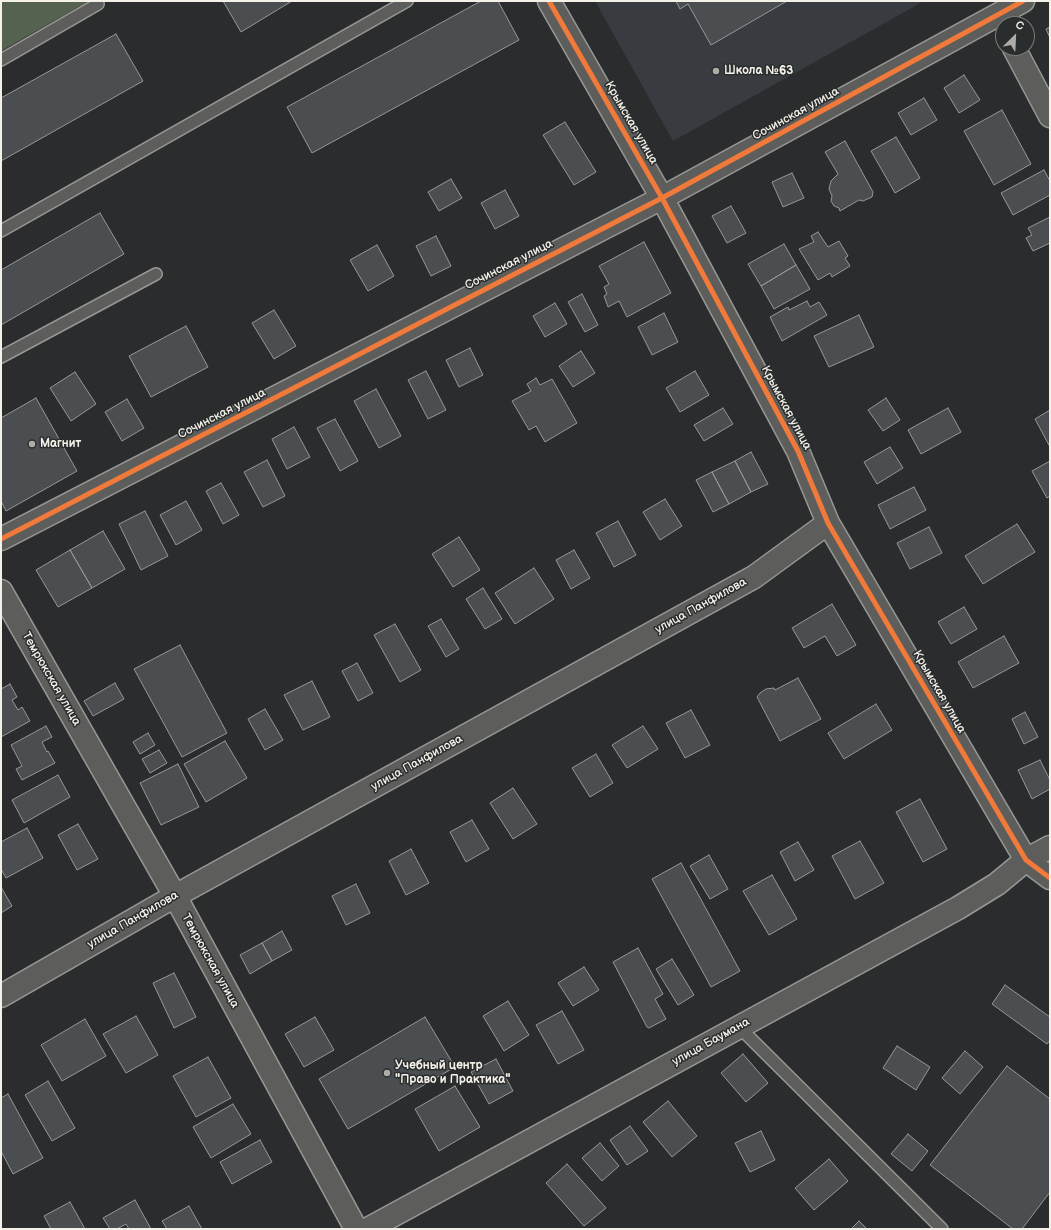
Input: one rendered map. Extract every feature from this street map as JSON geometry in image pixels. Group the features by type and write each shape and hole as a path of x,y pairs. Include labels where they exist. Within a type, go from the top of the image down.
{"street":[{"name":"Крымская улица","path":"549,1 662,198 798,451 828,523 1026,860 1050,878"},
{"name":"Сочинская улица","path":"1006,16 1023,1"},
{"name":"Сочинская улица","path":"1,539 662,198 995,24"},
{"path":"1018,56 1050,116"},
{"name":"улица Панфилова","path":"1,996 175,896 754,577 828,523"},
{"name":"Темрюкская улица","path":"1,591 175,896 356,1229"},
{"name":"улица Баумана","path":"368,1229 958,908 998,884 1026,860 1050,847"}],"lane":[{"path":"1,231 407,1"},
{"path":"1,60 98,4"},
{"path":"1,357 156,274"},
{"path":"740,1027 942,1229"}],"shaded area":[{"name":"Школа №63","path":"595,1 924,1 673,141"}],"green space":[{"path":"1,1 89,1 1,51"}],"building":[{"path":"223,1 292,1 241,32"},
{"path":"481,1 498,1 519,40 312,153 287,107"},
{"path":"676,1 787,1 711,45 688,4 680,9"},
{"path":"1050,27 1050,38 1046,29"},
{"path":"116,34 143,81 1,161 1,98"},
{"path":"964,75 980,100 959,113 944,88"},
{"path":"924,98 937,120 911,135 898,113"},
{"path":"1002,110 1031,164 994,185 964,131"},
{"path":"565,122 596,172 574,185 543,135"},
{"path":"896,137 920,178 895,193 871,151"},
{"path":"845,141 873,192 872,197 863,201 859,200 840,211 839,208 834,206 831,201 832,196 829,189 831,181 838,174 825,152"},
{"path":"1044,170 1050,181 1050,195 1013,215 1001,193"},
{"path":"792,173 804,198 783,207 772,182"},
{"path":"451,179 462,198 439,211 428,192"},
{"path":"505,190 519,216 495,229 481,203"},
{"path":"731,206 746,233 727,243 712,216"},
{"path":"100,213 124,254 1,325 1,270"},
{"path":"1050,217 1050,243 1033,251 1026,238 1032,235 1028,228"},
{"path":"818,232 828,247 839,241 848,256 845,258 850,266 832,277 830,273 818,280 799,249 814,242 811,236"},
{"path":"436,236 451,266 431,276 416,246"},
{"path":"644,242 671,293 627,317 619,301 608,307 604,296 607,294 604,287 609,284 599,266"},
{"path":"784,244 796,265 761,286 748,264"},
{"path":"377,245 394,276 368,291 350,260"},
{"path":"796,265 810,289 774,309 761,286"},
{"path":"582,294 598,325 585,332 568,302"},
{"path":"807,301 810,307 819,302 827,315 782,341 770,317 788,307 789,310"},
{"path":"555,303 567,324 545,337 533,316"},
{"path":"274,310 296,346 274,359 252,323"},
{"path":"664,313 678,342 652,355 638,327"},
{"path":"859,315 874,347 829,367 814,336"},
{"path":"186,326 208,367 151,397 129,356"},
{"path":"470,348 483,375 459,387 446,360"},
{"path":"581,351 595,373 573,387 559,366"},
{"path":"426,371 446,410 428,419 408,380"},
{"path":"695,371 709,395 680,412 666,388"},
{"path":"75,372 96,404 71,421 50,388"},
{"path":"536,378 540,385 552,379 577,423 545,442 536,426 529,430 512,401 531,391 527,384"},
{"path":"376,389 401,436 379,448 354,401"},
{"name":"Магнит","path":"36,398 77,471 6,511 1,501 1,418"},
{"path":"886,398 900,420 883,431 868,410"},
{"path":"127,399 144,428 122,441 105,412"},
{"path":"723,408 733,424 704,441 694,425"},
{"path":"948,408 961,432 921,454 908,430"},
{"path":"1050,410 1050,447 1035,419"},
{"path":"335,419 358,461 340,471 317,428"},
{"path":"294,427 310,457 287,469 272,439"},
{"path":"890,447 903,468 877,484 864,462"},
{"path":"751,452 768,484 751,492 735,461"},
{"path":"267,460 285,496 263,507 244,472"},
{"path":"735,461 751,492 729,504 712,472"},
{"path":"1050,461 1050,496 1047,498 1032,471"},
{"path":"712,472 729,504 713,512 696,480"},
{"path":"221,483 239,515 223,524 206,491"},
{"path":"914,487 926,510 890,529 878,505"},
{"path":"665,499 682,526 660,540 643,512"},
{"path":"186,501 202,530 176,545 160,515"},
{"path":"145,511 168,556 141,570 119,524"},
{"path":"618,521 636,555 614,567 596,533"},
{"path":"1017,524 1035,552 983,584 965,556"},
{"path":"929,527 942,553 910,569 897,543"},
{"path":"103,531 125,569 92,588 70,550"},
{"path":"459,537 480,570 453,587 432,554"},
{"path":"70,550 92,588 58,607 36,570"},
{"path":"574,550 590,578 571,589 556,560"},
{"path":"534,568 554,599 515,624 495,593"},
{"path":"483,588 502,619 485,629 466,599"},
{"path":"832,604 856,645 837,656 825,636 804,648 792,628"},
{"path":"964,607 977,629 951,644 938,622"},
{"path":"441,619 459,649 446,657 428,626"},
{"path":"395,624 421,670 400,682 374,635"},
{"path":"1004,636 1019,663 973,688 958,662"},
{"path":"180,645 227,733 182,757 134,669"},
{"path":"357,663 373,693 358,701 342,671"},
{"path":"798,678 821,719 780,741 757,697 766,689 774,688 775,690"},
{"path":"312,681 330,717 303,730 284,695"},
{"path":"115,683 124,699 93,716 84,701"},
{"path":"10,684 17,697 12,700 18,710 22,707 30,721 1,737 1,689"},
{"path":"876,704 892,730 844,759 828,733"},
{"path":"265,709 283,740 265,750 248,719"},
{"path":"691,710 710,745 685,758 666,723"},
{"path":"1025,712 1038,737 1024,744 1012,719"},
{"path":"46,726 52,737 42,742 55,763 22,780 16,769 22,766 11,745"},
{"path":"643,726 658,749 627,768 612,745"},
{"path":"148,733 155,745 140,754 133,742"},
{"path":"225,741 247,778 206,802 184,764"},
{"path":"159,750 167,763 150,773 142,759"},
{"path":"596,754 613,783 590,797 572,768"},
{"path":"1040,760 1050,780 1050,789 1032,799 1018,770"},
{"path":"178,764 199,807 161,825 140,783"},
{"path":"58,775 70,797 24,823 12,800"},
{"path":"513,788 537,824 513,839 490,803"},
{"path":"920,799 947,849 923,862 896,812"},
{"path":"472,820 489,849 466,862 450,832"},
{"path":"78,824 98,859 77,870 58,835"},
{"path":"27,828 43,858 6,878 1,869 1,842"},
{"path":"860,841 884,883 855,899 832,856"},
{"path":"798,842 814,870 795,881 780,852"},
{"path":"411,849 429,883 406,895 389,861"},
{"path":"709,855 728,889 710,899 690,866"},
{"path":"681,863 740,971 711,987 652,879"},
{"path":"772,875 797,919 769,935 743,891"},
{"path":"356,884 370,913 346,925 332,896"},
{"path":"1,887 12,906 1,913"},
{"path":"282,931 292,950 272,961 262,943"},
{"path":"262,943 272,961 250,974 240,955"},
{"path":"638,948 663,994 655,999 666,1019 649,1028 647,1027 613,962"},
{"path":"672,959 694,995 678,1005 656,969"},
{"path":"584,967 599,990 573,1006 558,983"},
{"path":"174,973 196,1017 174,1028 153,983"},
{"path":"1005,985 1050,1017 1050,1040 1047,1044 992,1004"},
{"path":"508,1001 529,1035 504,1051 483,1016"},
{"path":"562,1011 584,1050 558,1064 536,1025"},
{"path":"136,1016 158,1055 126,1073 103,1034"},
{"path":"315,1017 334,1050 304,1067 285,1034"},
{"name":"Учебный центр \"Право и Практика\"","path":"425,1017 455,1067 348,1129 319,1079"},
{"path":"85,1019 106,1056 62,1081 41,1045"},
{"path":"897,1046 930,1067 916,1090 883,1068"},
{"path":"965,1051 983,1067 960,1094 942,1078"},
{"path":"743,1054 768,1083 746,1102 721,1073"},
{"path":"208,1057 231,1098 196,1117 173,1076"},
{"path":"496,1059 513,1091 489,1104 471,1072"},
{"path":"1007,1066 1050,1099 1050,1192 1022,1229 1013,1229 930,1165"},
{"path":"48,1081 75,1128 52,1141 25,1095"},
{"path":"455,1086 480,1127 439,1151 415,1109"},
{"path":"8,1094 43,1158 13,1174 1,1151 1,1098"},
{"path":"668,1101 697,1136 672,1157 643,1122"},
{"path":"233,1104 251,1134 211,1158 193,1127"},
{"path":"630,1126 648,1151 627,1165 610,1140"},
{"path":"761,1131 775,1160 750,1172 735,1143"},
{"path":"908,1134 928,1151 912,1171 891,1154"},
{"path":"260,1140 272,1162 232,1184 220,1162"},
{"path":"600,1143 619,1166 602,1181 582,1158"},
{"path":"829,1159 848,1181 814,1210 795,1188"},
{"path":"567,1164 606,1208 584,1226 546,1183"},
{"path":"135,1200 151,1229 129,1229 126,1224 117,1229 110,1229 103,1218"},
{"path":"70,1202 85,1229 51,1229 44,1216"},
{"path":"189,1206 202,1229 167,1229 162,1221"},
{"path":"859,1221 867,1229 851,1229"}],"cycle path":[{"path":"549,1 662,198 798,451 828,523 1026,860 1050,878"},
{"path":"1,539 662,198 1023,1"}],"place":[{"name":"Школа №63","path":"716,71"},
{"name":"Магнит","path":"32,444"},
{"name":"Учебный центр \"Право и Практика\"","path":"387,1073"}]}
